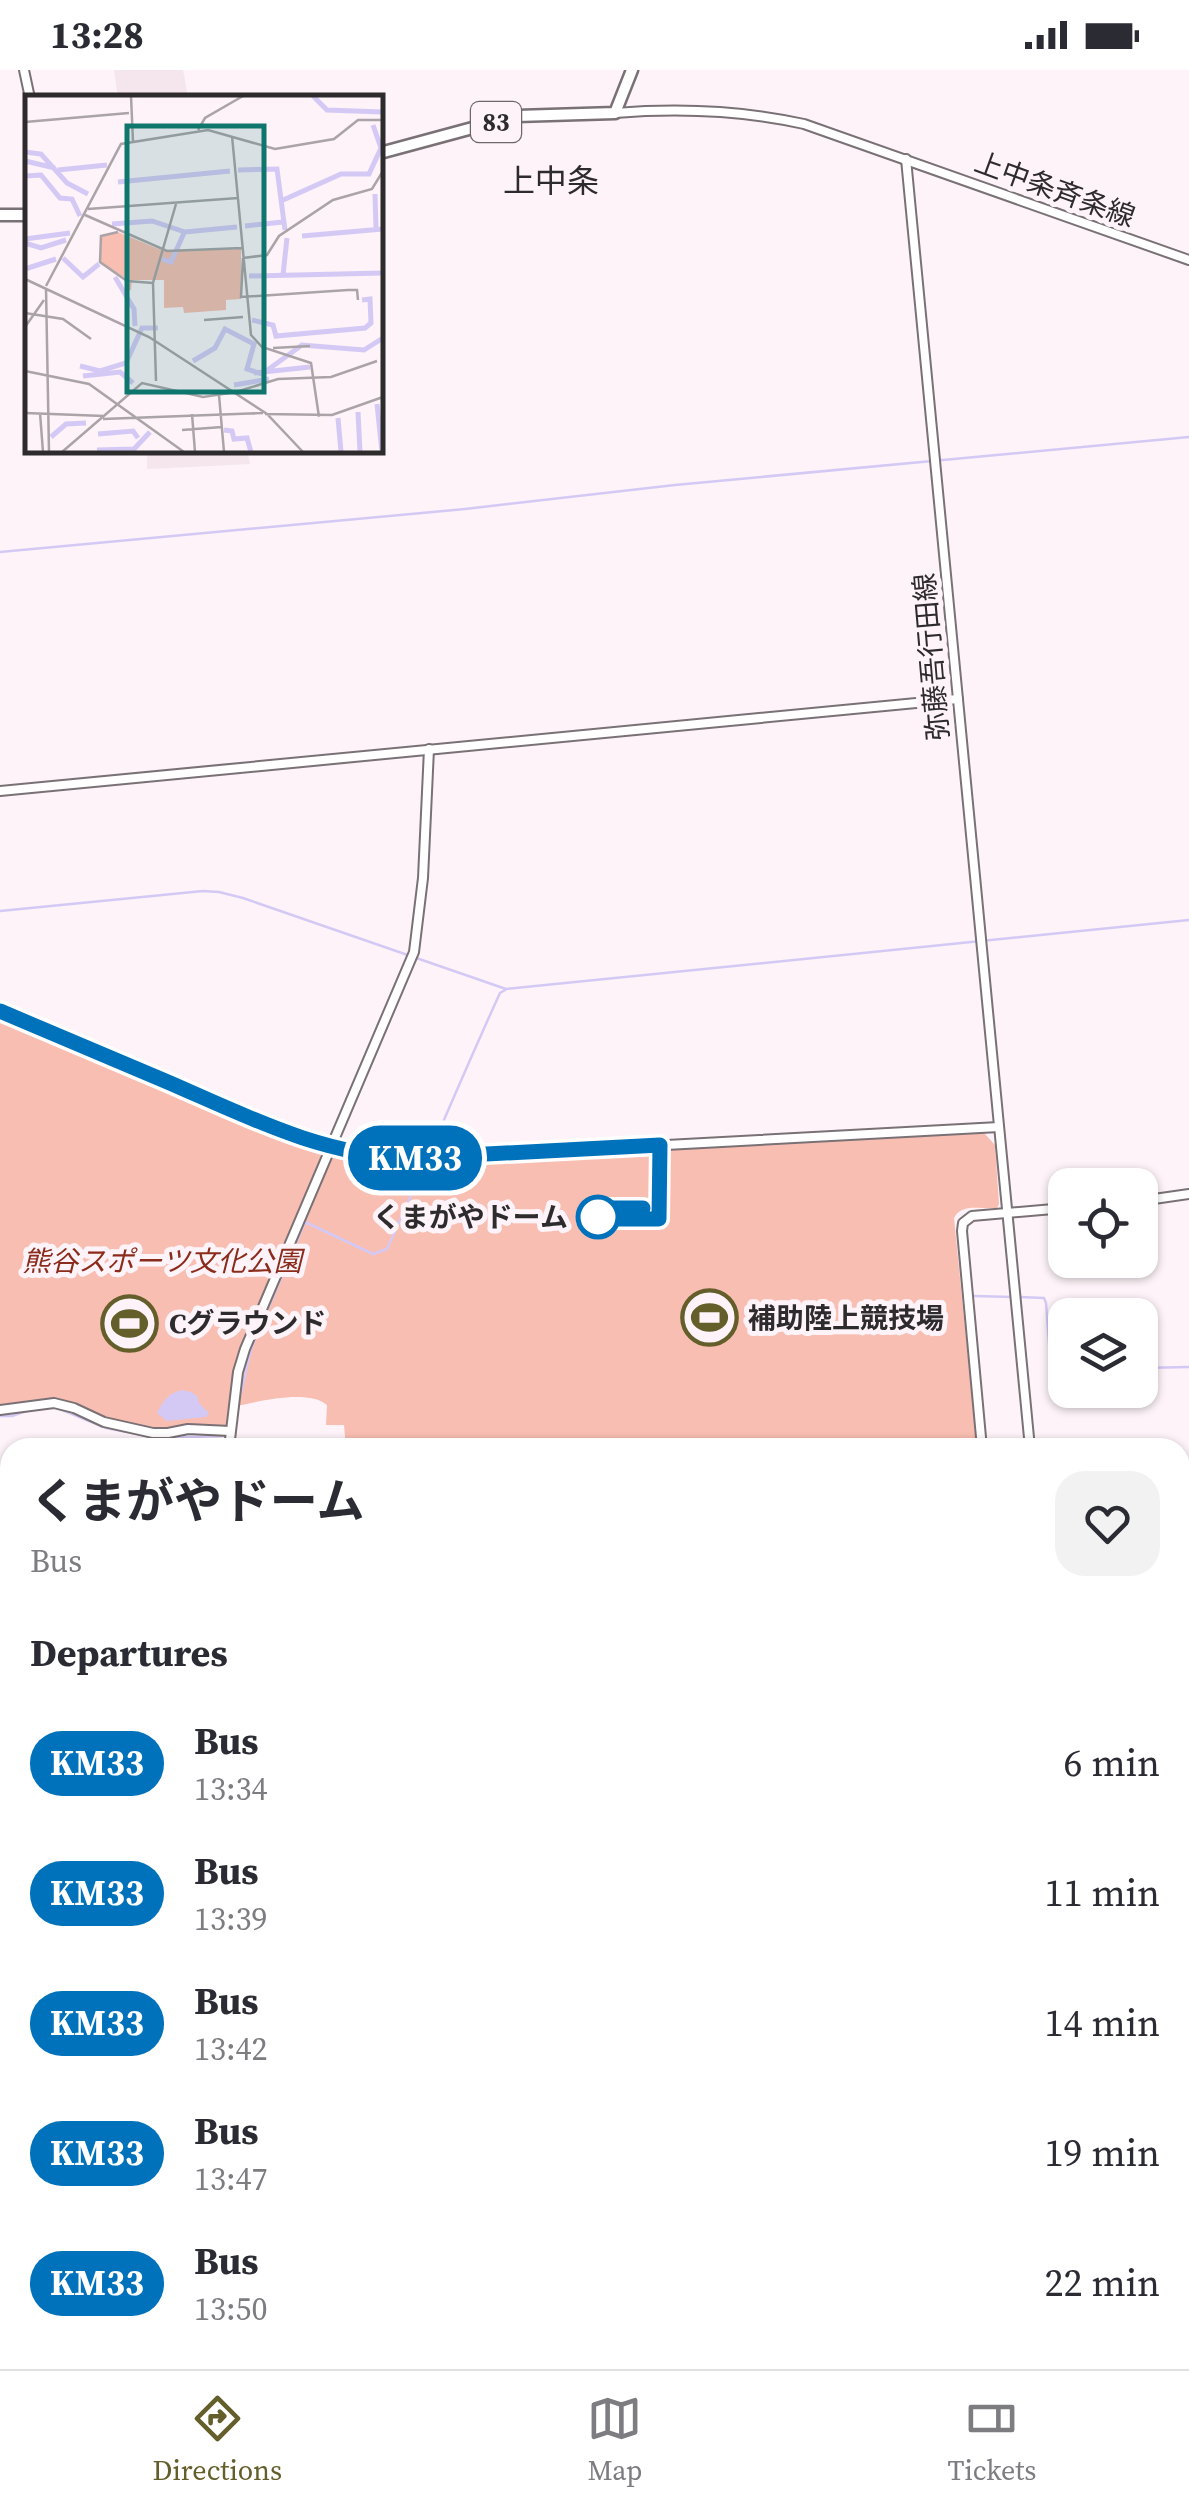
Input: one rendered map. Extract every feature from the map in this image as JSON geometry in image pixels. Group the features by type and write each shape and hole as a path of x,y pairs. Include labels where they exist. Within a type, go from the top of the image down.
{"main road":[{"path":"615,113 632,70"},
{"name":"83","path":"382,152 518,116 615,113"}],"street":[{"path":"24,70 29,95"},
{"path":"615,113 703,110 750,114 831,132 906,159"},
{"name":"上中条斉条線","path":"906,159 1189,260"},
{"name":"弥藤吾行田線","path":"906,159 1029,1438"},
{"path":"0,791 958,698"},
{"path":"230,1438 245,1349 414,952 429,749"},
{"path":"0,1011 265,1124 332,1148 380,1157 999,1128"},
{"path":"1158,1198 1189,1194"},
{"path":"981,1438 962,1226 972,1216 1048,1209"},
{"path":"0,1410 54,1403 104,1422 152,1432 230,1430"}],"shaded area":[{"path":"114,70 183,70 188,95 118,95"},
{"path":"147,452 247,452 250,464 147,469"},
{"path":"181,1390 197,1396 209,1413 206,1417 167,1421 157,1413 166,1398"}],"green space":[{"name":"熊谷スポーツ文化公園","path":"0,1016 299,1143 342,1156 389,1163 984,1133 995,1145 997,1208 967,1208 954,1218 976,1438 345,1438 344,1425 326,1425 327,1405 306,1398 279,1398 228,1408 226,1427 163,1431 102,1419 54,1401 0,1406"}],"waterway":[{"path":"0,552 1189,437"},
{"path":"0,911 219,892 506,989 1189,920"},
{"path":"238,1401 253,1344 305,1222 373,1254 387,1249 500,993 505,990"},
{"path":"974,1296 1012,1297"},
{"path":"1020,1297 1044,1298 1048,1330"},
{"path":"1158,1368 1189,1367"},
{"path":"45,1408 55,1407 106,1428 158,1438 222,1436 228,1422"},
{"path":"0,1416 32,1409"}],"bus line":[{"name":"KM33","path":"0,1011 265,1124 345,1152 411,1158 660,1145 659,1219 600,1219 592,1208 643,1208"}],"place":[{"name":"くまがやドーム","path":"598,1217"},
{"name":"補助陸上競技場","path":"709,1318"},
{"name":"Cグラウンド","path":"130,1323"}],"district":[{"name":"上中条","path":"551,181"}]}
